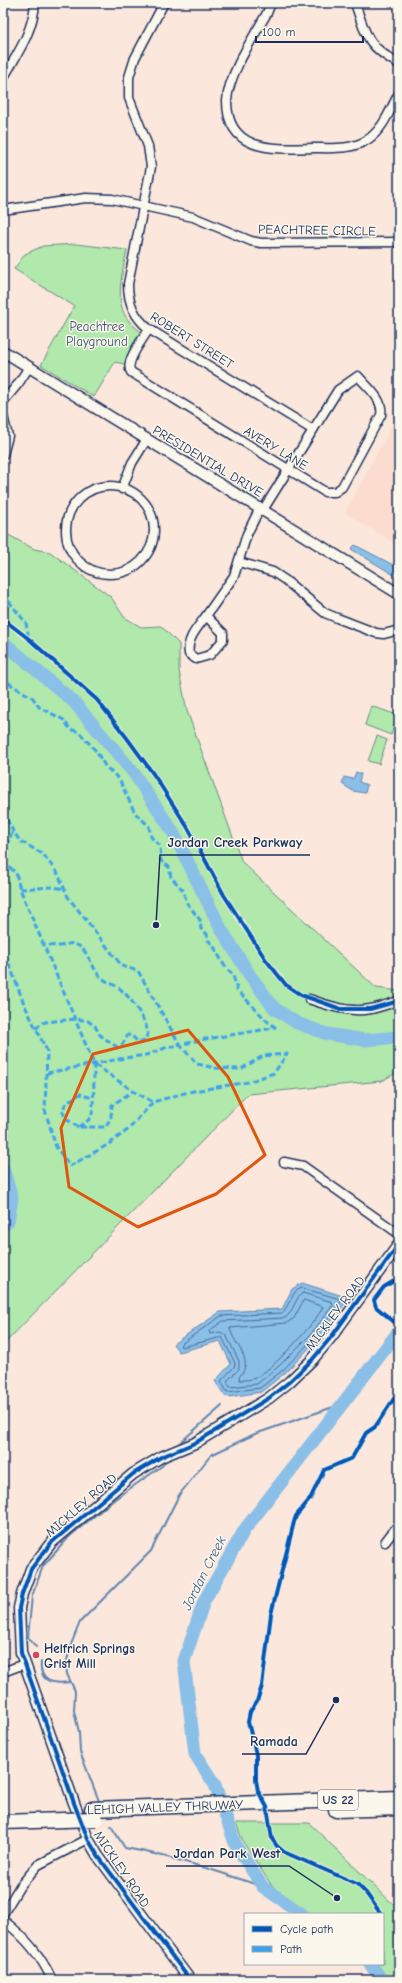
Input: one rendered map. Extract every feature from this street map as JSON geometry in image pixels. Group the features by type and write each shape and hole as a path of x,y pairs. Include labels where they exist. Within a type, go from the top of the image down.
{"highway":[{"name":"LEHIGH VALLEY THRUWAY","path":"3,1813 62,1815 279,1807 399,1798"},
{"name":"LEHIGH VALLEY THRUWAY","path":"279,1807 357,1810 399,1809"},
{"name":"LEHIGH VALLEY THRUWAY","path":"3,1822 62,1815"}],"street":[{"path":"3,79 29,34 35,3"},
{"path":"144,206 150,176 150,155 131,106 128,86 135,58 164,3"},
{"path":"271,3 234,74 228,90 228,110 230,120 243,138 251,143 269,149 351,147 366,141 381,127 399,93"},
{"path":"355,3 366,36 371,43 382,54 399,64"},
{"name":"PEACHTREE CIRCLE","path":"3,210 99,198 193,217 251,241 261,243 399,242"},
{"name":"ROBERT STREET","path":"144,206 128,292 130,304 136,317 149,329 313,430"},
{"name":"AVERY LANE","path":"149,329 129,362 128,369 131,372 326,492 335,492 342,487 382,410 379,401 358,376 338,390 313,430"},
{"name":"PRESIDENTIAL DRIVE","path":"3,351 399,594"},
{"path":"3,402 18,384 29,367"},
{"path":"3,416 8,436 3,455"},
{"path":"206,616 223,633 224,640 210,655 196,659 189,654 189,642 192,635 206,616 230,585 239,562 247,534 313,430"},
{"path":"122,489 132,462 147,438"},
{"path":"104,487 122,489 137,496 148,508 154,525 153,543 145,558 133,568 117,574 101,573 83,565 71,552 65,535 66,518 73,504 87,492 104,487"},
{"path":"239,562 273,572 325,613 376,633 384,634 399,630"},
{"path":"309,999 341,1009 357,1010 370,1009 399,1001"},
{"path":"284,1162 303,1166 399,1234"},
{"name":"MICKLEY ROAD","path":"190,1980 98,1856 88,1839 24,1664 19,1643 19,1608 26,1580 38,1558 51,1543 120,1484 161,1457 195,1443 269,1398 301,1371 332,1336 399,1244"},
{"path":"385,1542 399,1524"},
{"path":"3,1672 24,1664"},
{"path":"3,1914 20,1886 38,1864 88,1839"},
{"path":"3,1920 28,1942 45,1965 52,1980"}],"highlighted area":[{"path":"188,1030 228,1077 265,1155 216,1194 138,1227 69,1187 61,1128 93,1054"}],"shaded area":[{"path":"399,413 399,546 345,513"}],"green space":[{"name":"Peachtree Playground","path":"76,244 127,250 120,286 121,305 124,314 129,321 145,335 128,365 115,362 94,397 41,365 74,306 14,269 25,254 43,246"},
{"path":"3,532 34,549 50,552 111,597 124,617 141,627 161,626 179,644 179,671 187,711 242,862 376,988 399,991 399,1071 382,1081 248,1094 3,1345"},
{"path":"371,706 397,715 391,735 365,725"},
{"path":"377,736 387,740 379,764 368,761"},
{"path":"236,1823 309,1823 399,1910 399,1980 387,1980 375,1965 384,1965 384,1913 309,1913 272,1886 243,1842"}],"water":[{"path":"355,545 399,568 399,578 351,549"},
{"path":"356,772 361,774 359,782 367,785 365,793 353,791 342,784 344,777 353,779"},
{"path":"302,1283 349,1298 319,1338 285,1373 261,1392 229,1397 225,1396 215,1381 231,1364 220,1341 179,1352 173,1344 220,1312 282,1309 292,1289"}],"waterway":[{"name":"Jordan Creek","path":"3,642 73,701 133,772 173,832 220,927 249,974 274,1008 297,1023 327,1034 365,1040 399,1037"},
{"name":"Jordan Creek","path":"3,1168 12,1198 8,1222 3,1225"},
{"name":"Jordan Creek","path":"301,1913 263,1887 236,1846 215,1785 195,1754 184,1661 204,1601 245,1529 399,1331"},
{"path":"99,1801 80,1752 79,1732 74,1711 75,1691 67,1674 66,1664 72,1642 80,1622 151,1551 179,1495 211,1455 255,1434 342,1404"},
{"path":"175,1447 222,1406"},
{"path":"36,1647 28,1637 32,1596 43,1566 70,1536 115,1499 162,1466 167,1459"},
{"path":"41,1662 42,1674 49,1681 58,1683 70,1682"},
{"path":"111,1826 125,1848 195,1864 263,1887"},
{"name":"Jordan Creek","path":"371,1965 382,1980"}],"marked path":[{"path":"3,594 26,623 29,639"},
{"path":"3,675 10,684 33,698 39,707 64,720 70,729 79,732 96,751 105,766 119,779 135,813 149,826 151,837 160,846 161,861 169,867 171,877 183,890 187,903 200,920 201,929 207,934 208,940 213,945 224,965 233,975 237,990 268,1022 275,1027 180,1045 138,971 122,966 68,897 58,874 43,854 20,841 3,812"},
{"path":"3,854 13,831"},
{"path":"3,861 16,873 20,889 94,1064 133,1091"},
{"path":"20,889 53,887 64,889"},
{"path":"36,1029 40,1024 45,1022 76,1019 88,1021 95,1026 100,1035 117,1047 122,1045 128,1035 131,1035 138,1042 143,1042 148,1034 145,1022 133,1003 119,988 99,975 87,954 81,947 72,943 61,946 44,945"},
{"path":"3,947 24,1004 47,1051 45,1110 56,1147 70,1166 109,1144 129,1129 153,1102 188,1092 248,1082 274,1073 287,1054 263,1056 241,1069 215,1068 197,1064 180,1045 168,1047 146,1055 47,1073"},
{"path":"94,1064 92,1114 89,1120 78,1127 106,1127 111,1117 112,1105 133,1091 153,1102"},
{"path":"78,1127 66,1119 62,1110 67,1102 80,1094 92,1098"}],"cycle path":[{"path":"3,619 29,639 97,700 127,738 154,775 188,828 224,895 266,960 286,985 301,995 341,1009 370,1009 399,1001"},
{"path":"190,1980 98,1856 88,1839 21,1653 19,1608 22,1594 31,1569 51,1543 133,1474 161,1457 195,1443 269,1398 289,1382 312,1360 332,1336 399,1244"},
{"path":"399,1278 384,1287 374,1300 376,1307 399,1326"},
{"path":"380,1913 366,1893 357,1884 284,1852 272,1839 267,1807 258,1791 256,1780 256,1755 248,1722 250,1712 257,1701 262,1686 271,1614 296,1516 310,1499 324,1470 352,1458 366,1433 375,1427 399,1391"}],"place":[{"name":"Jordan Creek Parkway","path":"156,925"},
{"name":"Helfrich Springs Grist Mill","path":"36,1655"},
{"name":"Ramada","path":"336,1700"},
{"name":"Jordan Park West","path":"337,1898"}]}
